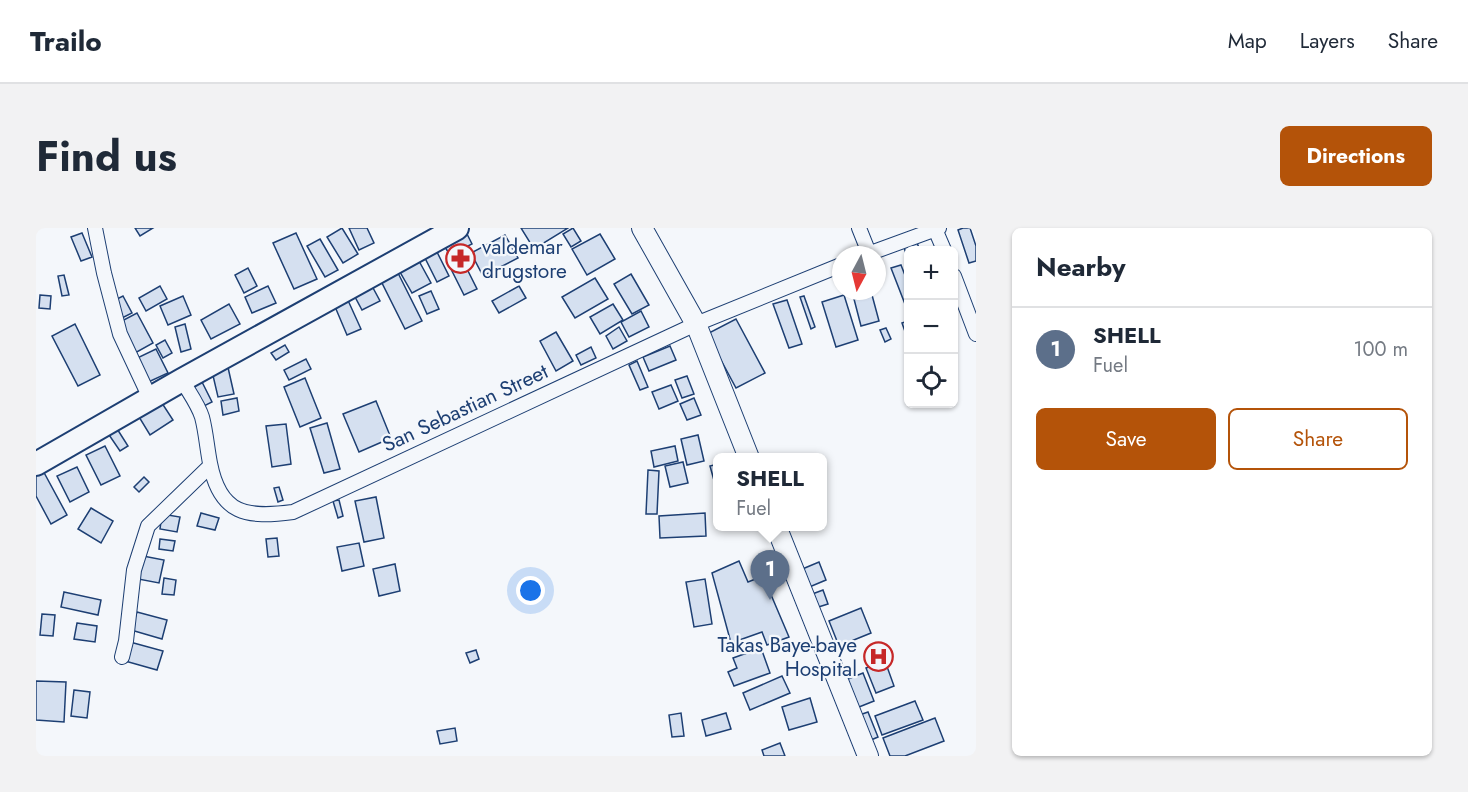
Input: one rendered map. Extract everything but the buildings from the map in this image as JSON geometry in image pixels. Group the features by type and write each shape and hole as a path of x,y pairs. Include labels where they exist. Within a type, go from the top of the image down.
{"main road":[{"path":"36,464 182,380 457,228"},
{"path":"642,228 696,324 746,453"},
{"path":"778,531 868,756"}],"street":[{"path":"95,228 120,334 150,398"},
{"path":"859,228 865,246"},
{"path":"886,247 937,229 943,246"},
{"name":"San Sebastian Street","path":"182,380 202,415 210,466 221,495 232,506 249,514 293,512 696,324 832,269"},
{"path":"958,287 976,334"},
{"path":"122,657 134,570 148,526 210,466"}],"place":[{"name":"valdemar drugstore","path":"461,259"},
{"name":"SHELL","path":"770,600"},
{"name":"Takas Baye-baye Hospital","path":"878,657"}]}
